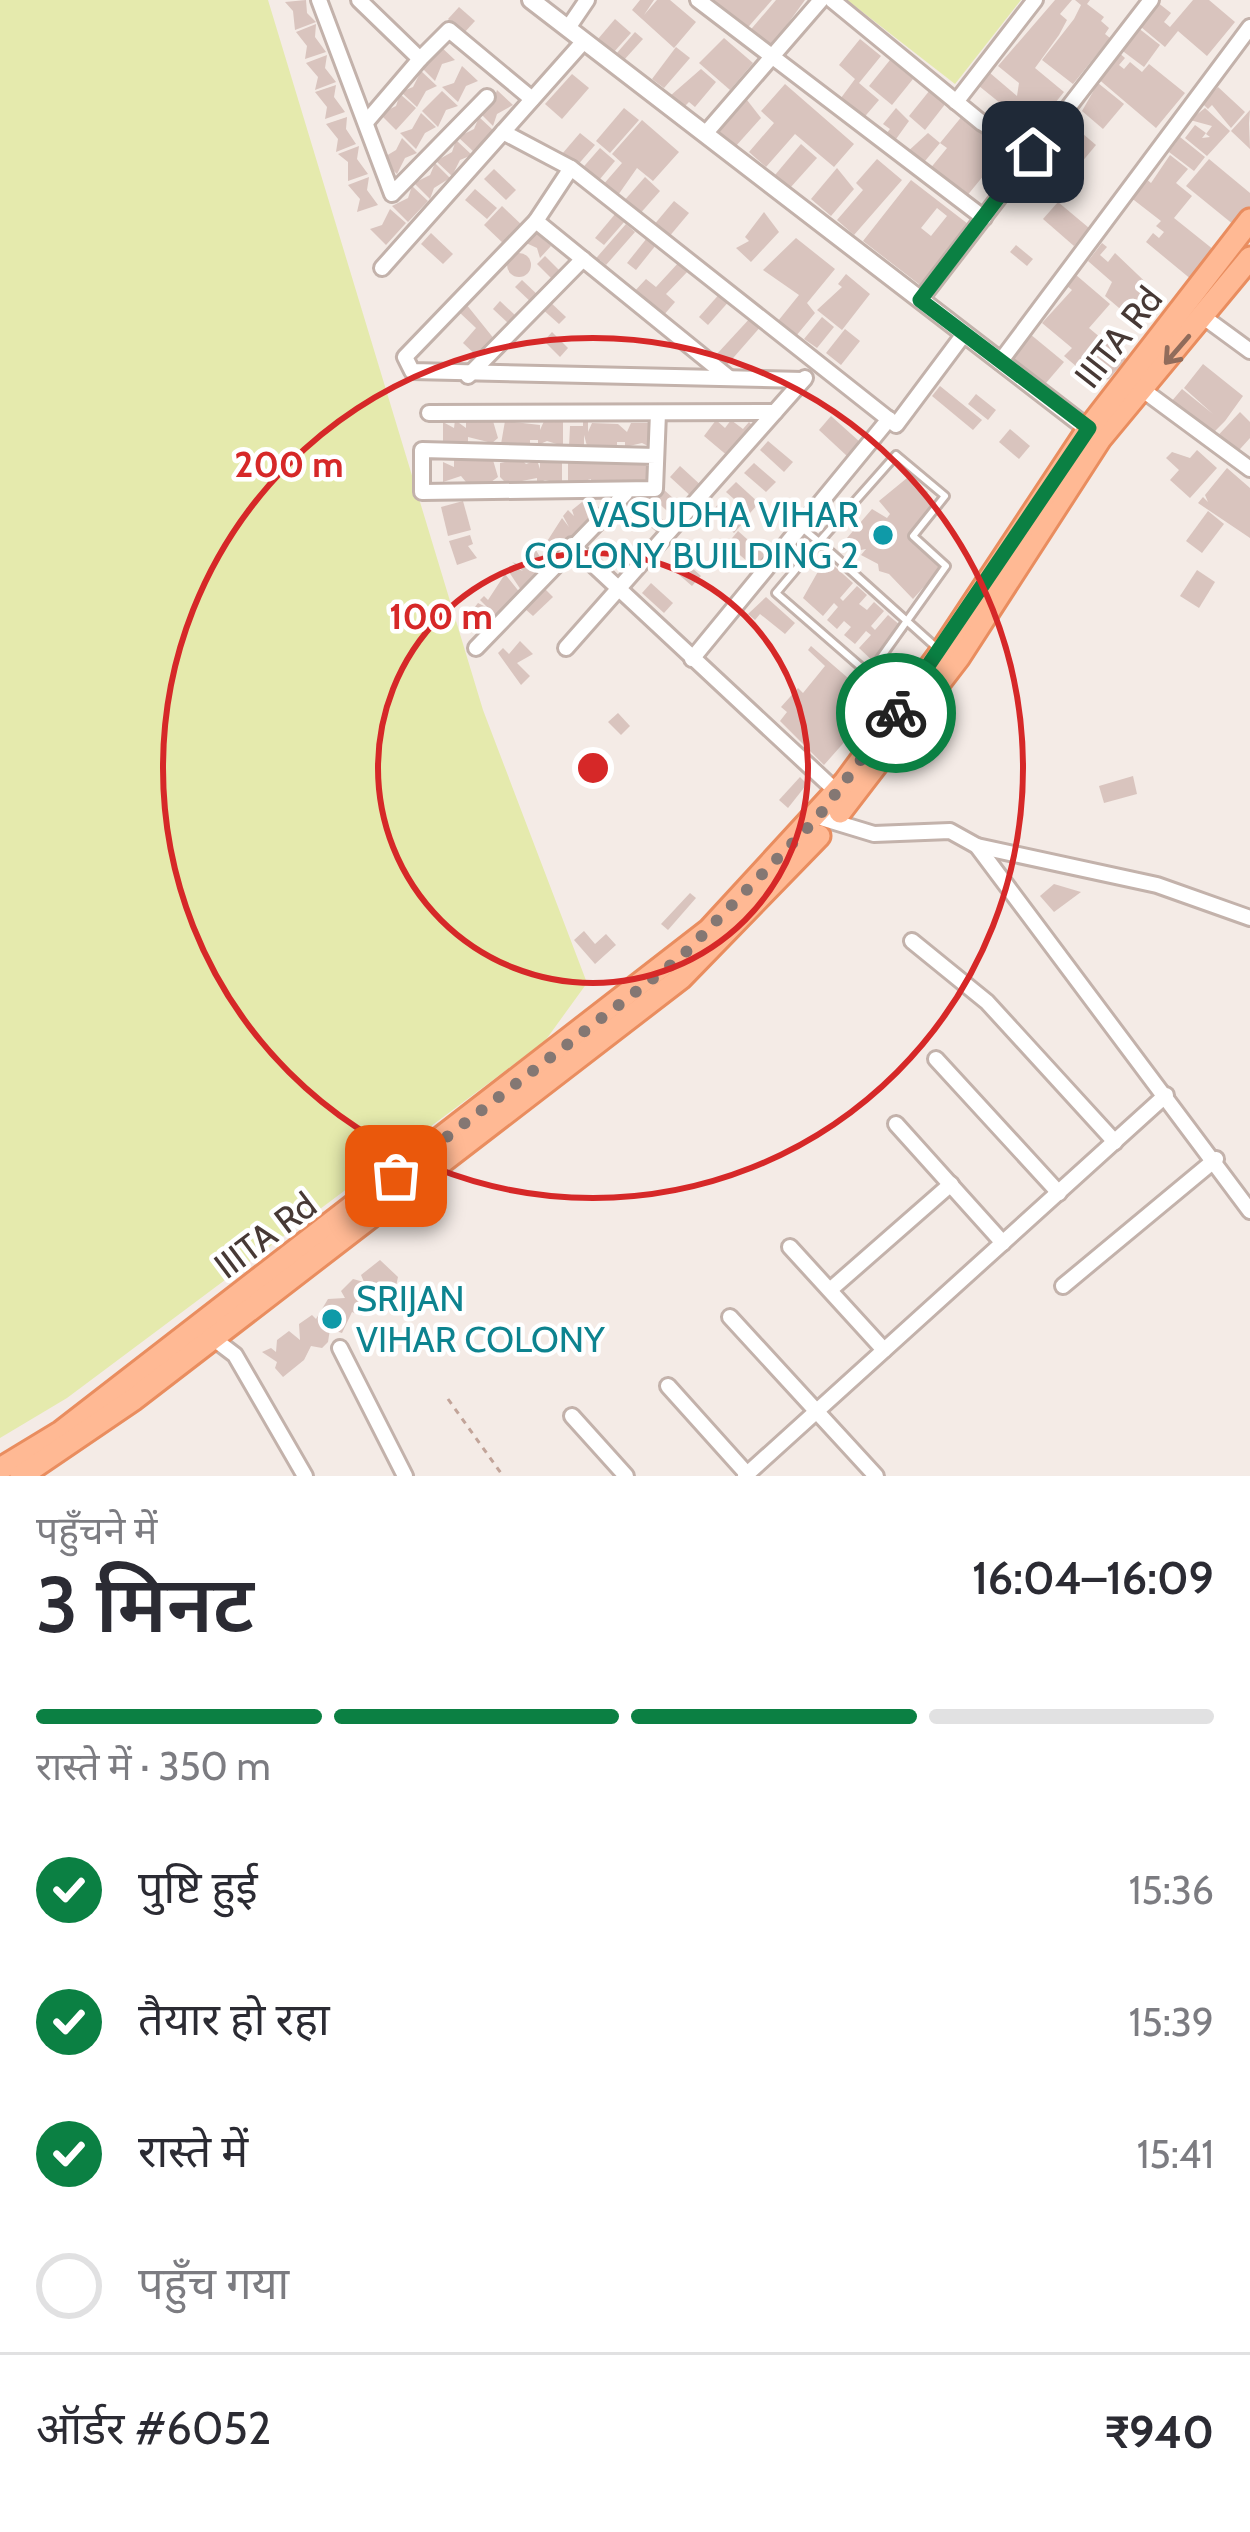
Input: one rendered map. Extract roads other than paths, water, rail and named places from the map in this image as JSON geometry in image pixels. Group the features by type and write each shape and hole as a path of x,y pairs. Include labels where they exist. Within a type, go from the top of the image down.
{"main road":[{"name":"IIITA Rd","path":"825,819 837,793 1250,220"},
{"name":"IIITA Rd","path":"0,1469 61,1432 662,982 718,945 959,656 1095,433 1143,390 1250,258"},
{"name":"IIITA Rd","path":"21,1476 214,1339 662,982"}],"street":[{"path":"319,0 392,194 488,98"},
{"path":"358,0 420,59"},
{"path":"532,0 1095,433"},
{"path":"568,28 587,0"},
{"path":"698,0 984,218"},
{"path":"705,134 821,0"},
{"path":"832,0 956,102 1033,152"},
{"path":"956,102 1035,0"},
{"path":"920,300 1147,1"},
{"path":"1000,362 1250,27"},
{"path":"367,121 449,30 532,99"},
{"path":"382,268 584,40"},
{"path":"503,132 571,168 896,424 964,334"},
{"path":"571,168 536,221 405,357 412,371 421,375 803,380"},
{"path":"536,221 728,377"},
{"path":"468,376 583,259"},
{"path":"1205,318 1250,351"},
{"path":"566,648 816,365"},
{"path":"1143,390 1250,469"},
{"path":"656,456 422,450 422,492 625,494 655,489 658,412"},
{"path":"429,413 775,412"},
{"path":"692,659 889,419"},
{"path":"476,647 625,494"},
{"path":"572,545 837,793"},
{"path":"825,819 874,834 950,831 977,846 1157,885 1250,918"},
{"path":"977,846 1216,1159 1250,1211"},
{"path":"912,941 986,1001 1115,1142"},
{"path":"936,1058 1059,1193"},
{"path":"668,1386 746,1475 1166,1096"},
{"path":"896,1124 1003,1243"},
{"path":"1063,1286 1216,1159"},
{"path":"830,1290 951,1184"},
{"path":"790,1247 884,1350"},
{"path":"730,1318 876,1476"},
{"path":"214,1339 235,1355 304,1476"},
{"path":"340,1348 405,1476"},
{"path":"572,1416 626,1476"}],"lane":[{"path":"896,455 945,496 913,536 946,566 910,623 869,674 776,593 819,542 896,455"},
{"path":"801,527 941,652"}],"place":[{"name":"VASUDHA VIHAR COLONY BUILDING 2","path":"883,535"},
{"name":"SRIJAN VIHAR COLONY","path":"332,1319"}]}
